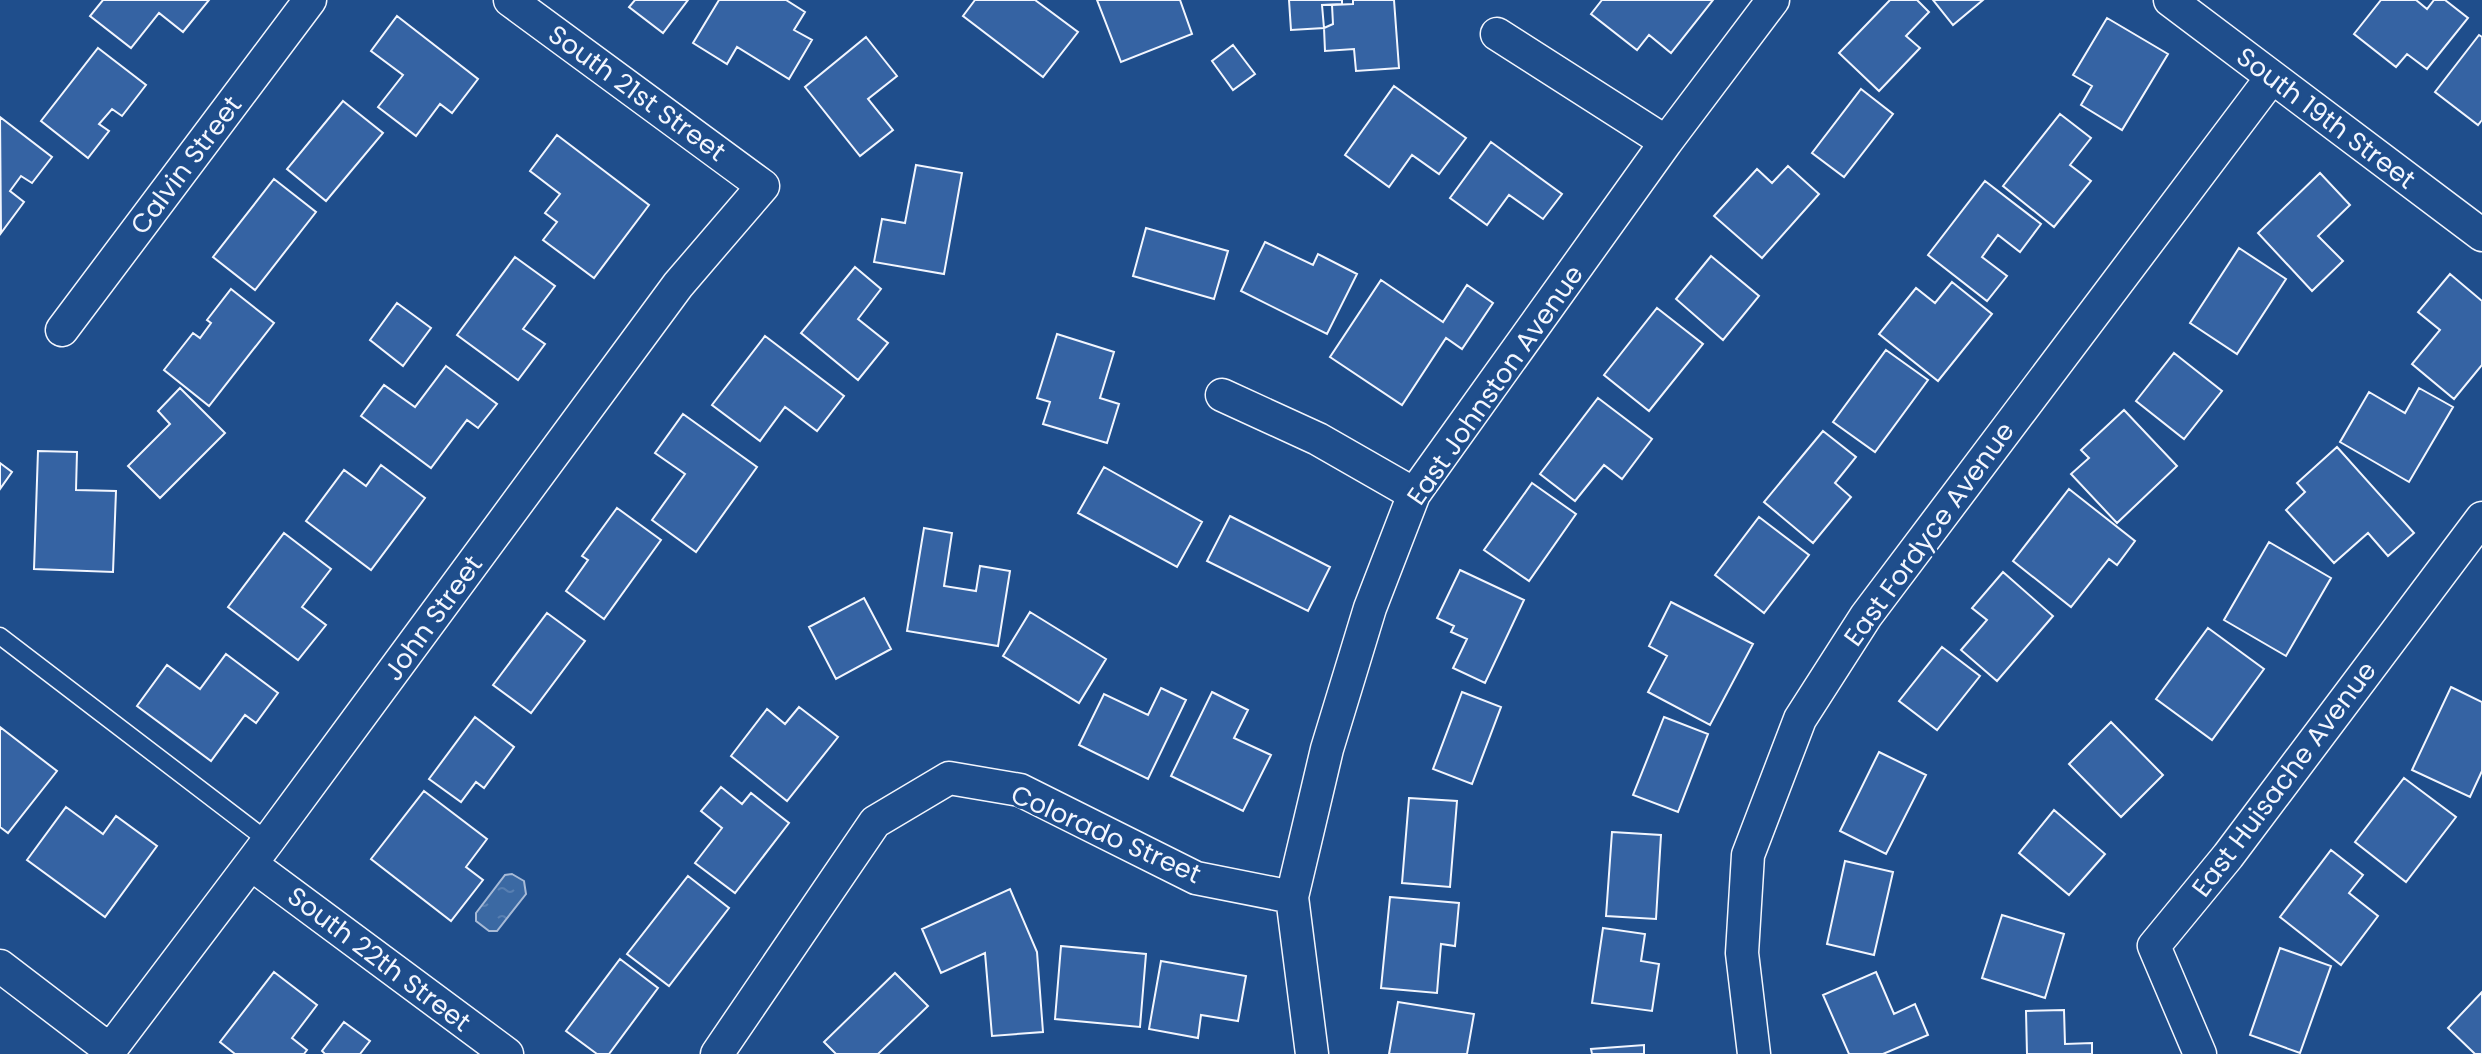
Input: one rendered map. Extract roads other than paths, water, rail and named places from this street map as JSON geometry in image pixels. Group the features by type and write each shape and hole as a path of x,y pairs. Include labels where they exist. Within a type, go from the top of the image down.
{"street":[{"name":"Calvin Street","path":"62,330 310,0"},
{"name":"South 21st Street","path":"510,0 763,186"},
{"name":"East Johnston Avenue","path":"1312,1054 1292,897 1327,749 1370,608 1414,494 1666,142 1773,0"},
{"name":"South 19th Street","path":"2170,0 2482,235"},
{"path":"1497,34 1666,142"},
{"name":"East Fordyce Avenue","path":"1754,1054 1742,953 1748,855 1800,719 1866,616 2272,77"},
{"name":"John Street","path":"108,1052 260,853 678,285 763,186"},
{"path":"1222,395 1318,439 1414,494"},
{"name":"East Huisache Avenue","path":"2200,1054 2154,946 2228,856 2482,518"},
{"name":"Colorado Street","path":"717,1054 875,822 949,778 1020,790 1196,878 1292,897"},
{"name":"South 22th Street","path":"260,853 507,1054"},
{"path":"0,966 108,1052"}],"lane":[{"path":"0,636 260,853"}],"water":[{"path":"512,874 524,881 526,894 497,931 489,931 476,921 476,913 505,875"}]}
